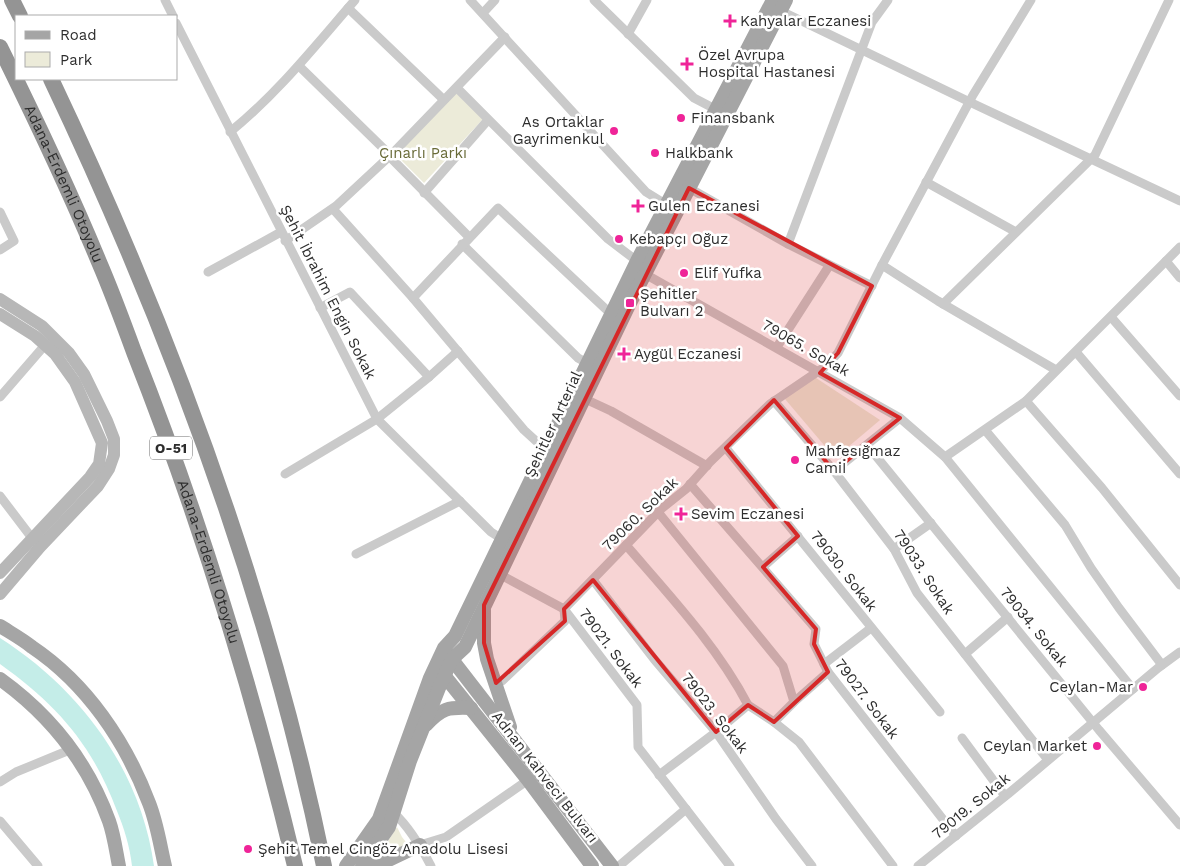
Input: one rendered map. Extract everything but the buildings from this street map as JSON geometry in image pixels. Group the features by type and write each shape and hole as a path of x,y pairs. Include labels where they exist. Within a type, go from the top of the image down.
{"highway":[{"path":"12,0 20,15"},
{"name":"Adana-Erdemli Otoyolu","path":"0,47 15,78"},
{"name":"Adana-Erdemli Otoyolu","path":"16,80 100,263 159,415 200,531 242,666 274,776 295,866"},
{"name":"Adana-Erdemli Otoyolu","path":"51,80 117,221 190,403 235,534 267,638 300,763 324,866"}],"main road":[{"name":"Şehitler Arterial","path":"448,654 636,261 717,110 780,4"},
{"name":"Şehitler Arterial","path":"448,654 465,647 583,398 780,4"},
{"path":"0,299 42,326 69,353 84,374 114,439 114,454 109,468 98,486 0,573"},
{"path":"0,314 35,336 55,354 76,382 102,443 99,464 36,543 0,594"},
{"path":"484,605 484,643 487,659 512,736"},
{"path":"0,626 33,647 61,669 80,688 110,726 128,756 150,804 165,866"},
{"path":"353,864 379,819 448,654"},
{"name":"Adnan Kahveci Bulvarı","path":"448,654 612,866"},
{"path":"353,864 389,827 440,670"},
{"name":"Adnan Kahveci Bulvarı","path":"440,670 528,780 588,865"},
{"path":"0,680 24,696 40,712 72,750 90,778 109,822 119,866"},
{"path":"421,731 436,714 446,708 471,708"},
{"path":"376,866 420,845"}],"street":[{"path":"230,132 254,113 299,66 355,0"},
{"path":"470,0 646,192 667,205"},
{"path":"482,13 495,0"},
{"path":"594,0 694,98 717,110"},
{"path":"628,34 647,0"},
{"path":"788,244 872,22 888,0"},
{"name":"79060. Sokak","path":"496,683 502,681 565,621 564,609 658,512 690,484 774,400 826,366 838,353 882,265 969,102 1031,0"},
{"path":"943,304 1095,155 1169,0"},
{"path":"169,2 173,15"},
{"path":"780,4 862,49 969,102 1180,201"},
{"path":"348,8 444,100"},
{"name":"Şehit İbrahim Engin Sokak","path":"178,27 377,419 490,532 502,539"},
{"path":"208,272 283,236 333,209 457,88 505,37"},
{"path":"299,66 386,151 466,241 578,358 587,363"},
{"path":"457,88 608,239 636,261"},
{"path":"424,193 488,120"},
{"path":"926,182 1016,232"},
{"path":"689,188 829,266 872,286"},
{"path":"413,298 498,208 611,314"},
{"path":"333,209 413,298 524,430 536,441 547,447"},
{"path":"0,212 14,240 0,250"},
{"path":"945,457 1026,401 1180,247"},
{"path":"1166,261 1180,278"},
{"path":"882,265 943,304 1056,370"},
{"path":"777,347 829,266"},
{"name":"79065. Sokak","path":"645,274 900,418 945,457 1133,689"},
{"path":"320,308 350,292 429,377"},
{"path":"1111,317 1180,396"},
{"path":"0,397 45,345"},
{"path":"285,474 377,419 458,351"},
{"path":"1076,352 1180,474"},
{"path":"583,398 611,411 706,466"},
{"name":"79033. Sokak","path":"774,400 834,471 894,549 917,593 1048,760"},
{"path":"1026,401 1102,488 1180,585"},
{"path":"834,471 900,418"},
{"path":"985,430 1065,525 1091,568 1162,665"},
{"name":"79034. Sokak","path":"867,445 1093,722 1180,825"},
{"name":"79030. Sokak","path":"726,448 940,712"},
{"name":"79027. Sokak","path":"690,484 816,629 814,644 826,668 956,836"},
{"path":"0,496 36,543"},
{"path":"356,554 460,501"},
{"path":"658,512 783,666 794,702"},
{"path":"894,549 931,523"},
{"path":"763,567 798,536"},
{"path":"626,545 686,614 735,680 748,705 774,722 799,742 893,866"},
{"name":"79021. Sokak","path":"499,574 564,609 637,705 638,747 730,866"},
{"name":"79023. Sokak","path":"593,580 654,659 716,732 776,819 812,866"},
{"path":"965,654 1008,617"},
{"path":"774,722 826,668 871,628"},
{"name":"79019. Sokak","path":"918,866 930,863 956,836 1180,652"},
{"path":"658,775 716,732 748,705"},
{"path":"962,738 1005,796"},
{"path":"0,782 16,772 72,750"},
{"path":"420,845 446,837 528,780"},
{"path":"618,866 686,809"},
{"path":"394,813 420,845 431,866"},
{"path":"0,820 38,866"}],"highlighted area":[{"path":"689,188 872,286 838,353 820,373 900,418 834,471 774,400 726,448 798,536 763,567 816,629 814,644 828,672 774,722 748,705 716,732 593,580 564,609 565,621 496,683 484,643 484,605"}],"green space":[{"name":"Çınarlı Parkı","path":"455,92 483,119 424,183 394,153"},
{"path":"813,376 880,420 835,458 785,399"},
{"path":"397,827 409,846 374,863"}],"water":[{"path":"0,638 56,682 80,707 102,735 121,765 136,797 147,831 154,866 132,866 122,824 96,766 84,746 55,711 39,695 0,664"}],"place":[{"name":"Kahyalar Eczanesi","path":"730,21"},
{"name":"Özel Avrupa Hospital Hastanesi","path":"687,64"},
{"name":"Finansbank","path":"681,118"},
{"name":"As Ortaklar Gayrimenkul","path":"614,131"},
{"name":"Halkbank","path":"655,153"},
{"name":"Gulen Eczanesi","path":"638,206"},
{"name":"Kebapçı Oğuz","path":"619,239"},
{"name":"Elif Yufka","path":"684,273"},
{"name":"Şehitler Bulvarı 2","path":"630,303"},
{"name":"Aygül Eczanesi","path":"624,354"},
{"name":"Mahfesığmaz Camiİ","path":"795,460"},
{"name":"Sevim Eczanesi","path":"681,514"},
{"name":"Ceylan-Mar","path":"1143,687"},
{"name":"Ceylan Market","path":"1097,746"},
{"name":"Şehit Temel Cingöz Anadolu Lisesi","path":"248,849"}]}
